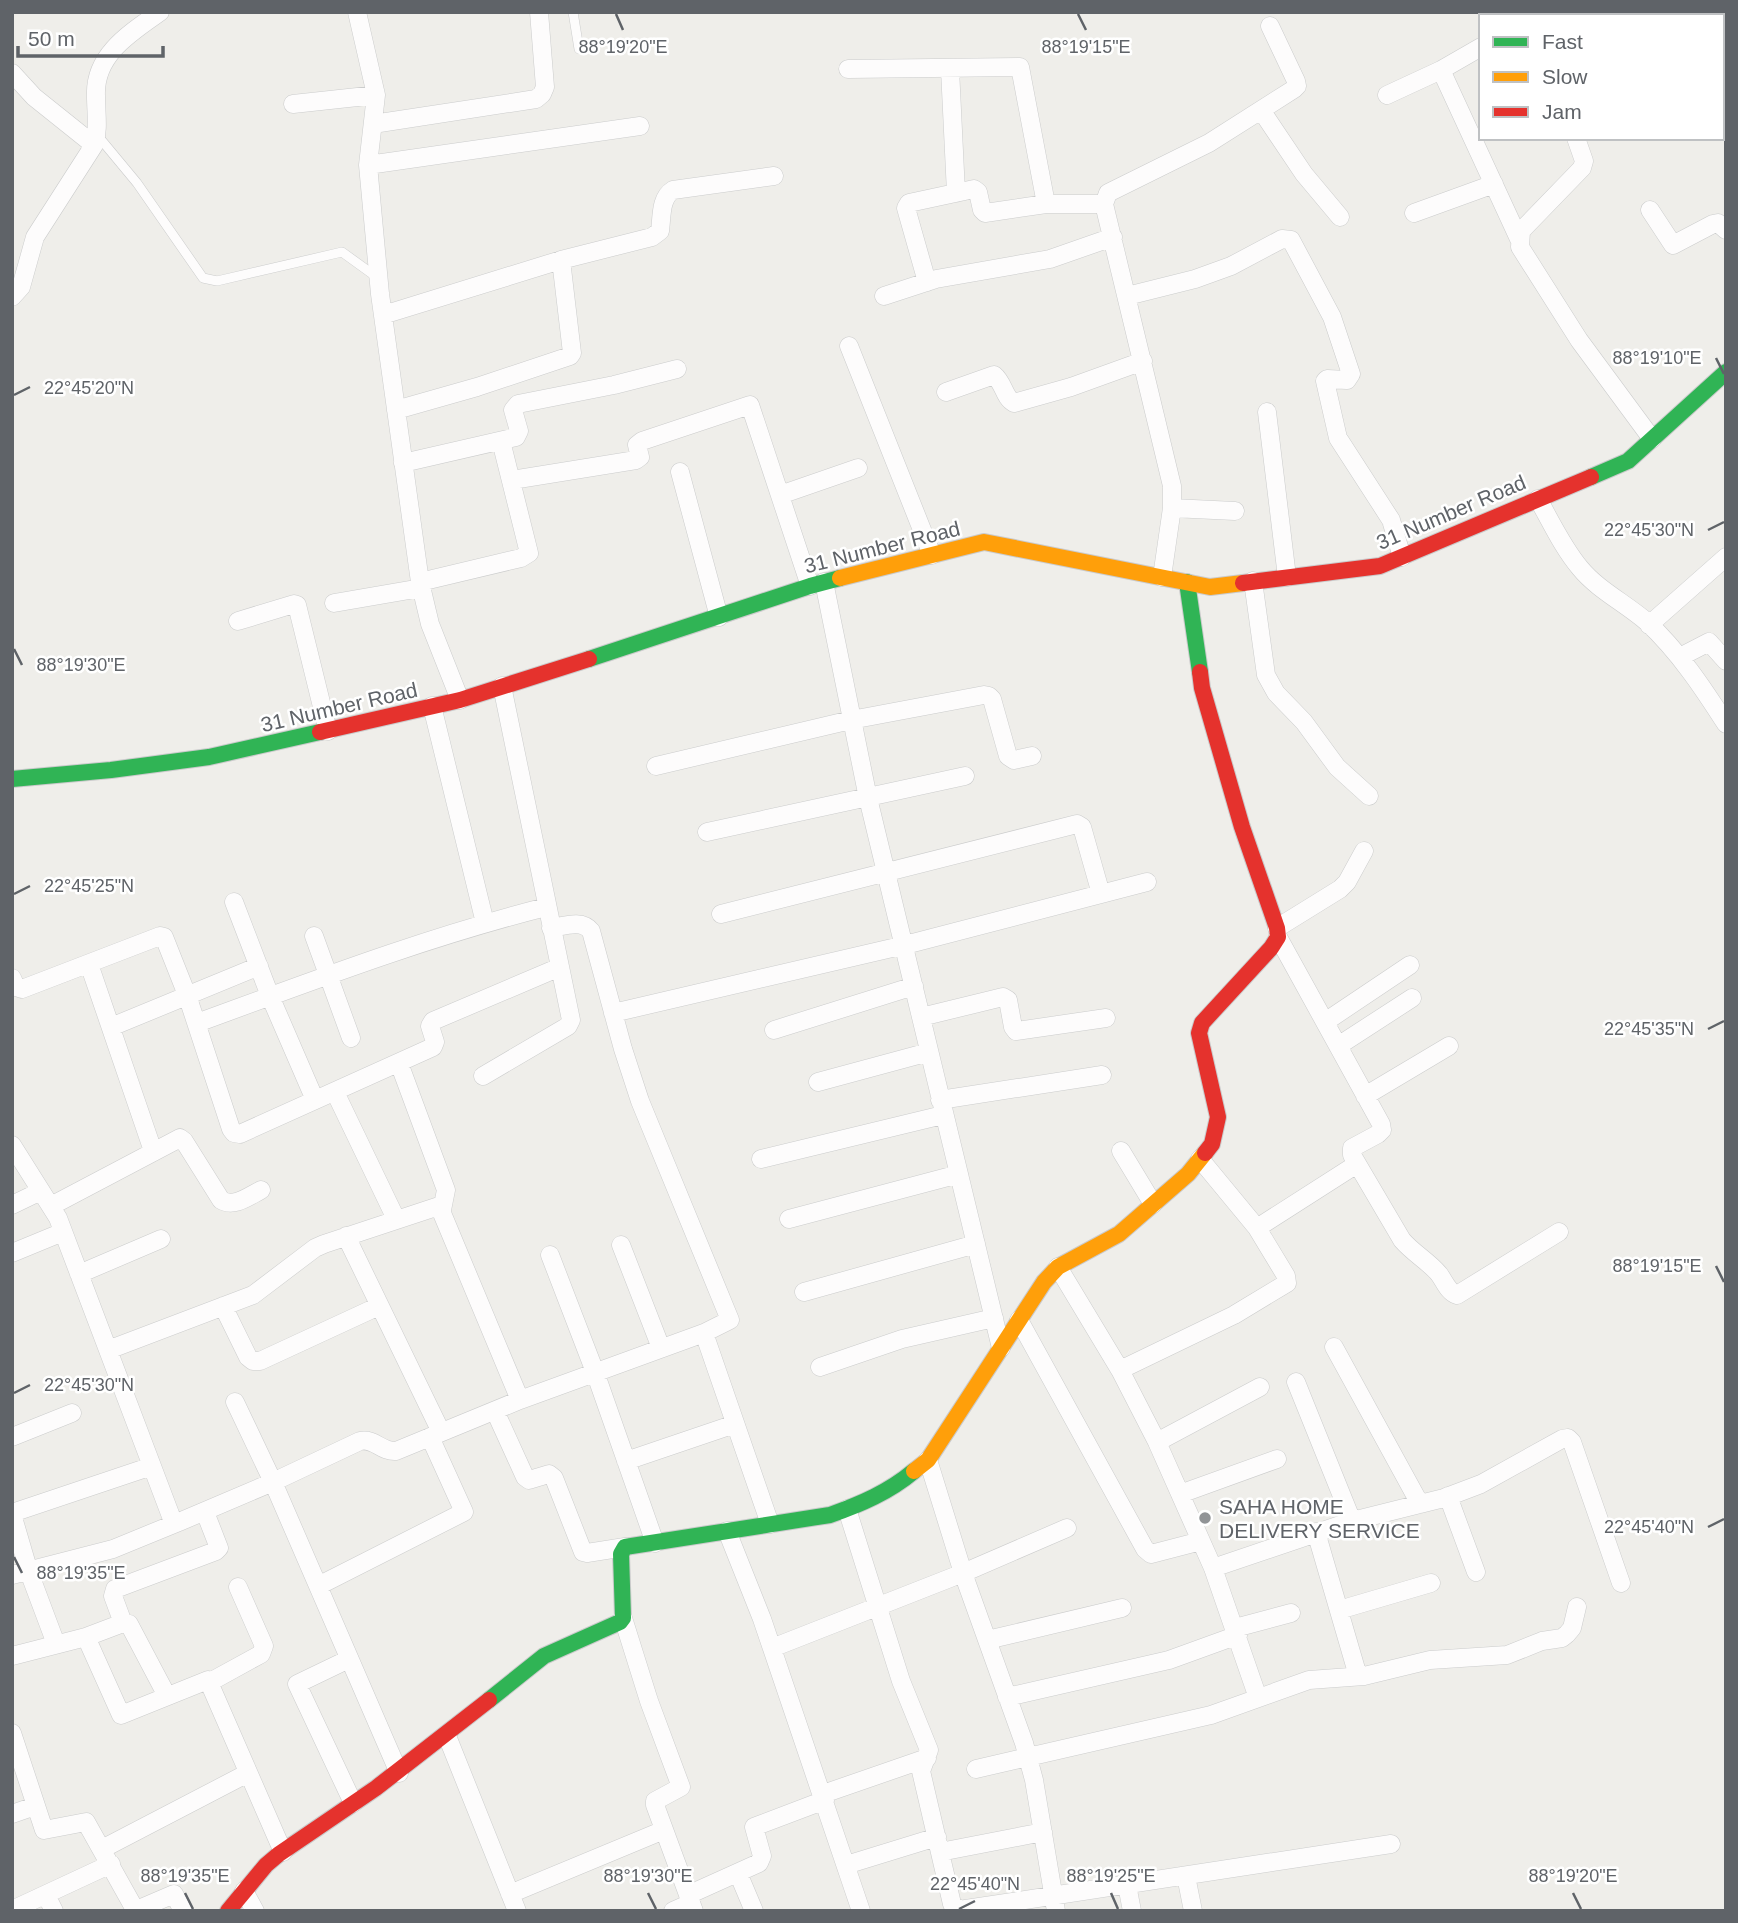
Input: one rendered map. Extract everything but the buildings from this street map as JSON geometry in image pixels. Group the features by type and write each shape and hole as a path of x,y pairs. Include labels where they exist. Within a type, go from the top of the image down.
{"street":[{"path":"12,297 21,287 35,237 96,140 95,83 100,67 113,49 130,33 160,12"},
{"path":"357,12 376,95 368,166 383,315 420,585 430,624 460,700"},
{"path":"373,124 536,99 545,87 539,12"},
{"path":"1162,577 1172,508 1172,486 1104,204 1108,193 1209,143 1297,86 1270,26"},
{"path":"1387,95 1441,70 1479,48"},
{"path":"848,69 1020,67 1046,204"},
{"path":"950,69 956,193"},
{"path":"1441,70 1519,239 1520,247 1579,340 1652,439"},
{"path":"12,73 34,97 96,140"},
{"path":"293,104 376,95"},
{"path":"1261,110 1304,174 1340,217"},
{"path":"368,166 640,126"},
{"path":"1519,239 1521,231 1582,168 1584,161 1580,140"},
{"path":"383,315 561,260 656,235 660,231 667,194 673,190 774,176"},
{"path":"1414,213 1494,184"},
{"path":"927,282 907,205 977,190 985,213 1046,204 1104,204"},
{"path":"1650,210 1673,245 1713,224 1718,223 1726,230"},
{"path":"884,296 927,282 1050,259 1113,237"},
{"path":"1128,296 1231,267 1282,239 1290,240 1332,317 1351,374 1347,380 1325,381 1338,438 1391,520 1402,557"},
{"path":"396,410 570,356 572,353 561,260"},
{"path":"849,346 932,555"},
{"path":"946,392 995,375 1014,404 1143,361"},
{"path":"403,463 501,441 519,434 513,410 518,404 677,369"},
{"name":"31 Number Road","path":"12,779 209,757 460,700 817,584 984,542 1210,587 1380,566 1628,461 1726,372"},
{"path":"512,480 636,460 640,457 639,443 748,405 751,407 780,495 817,584 1001,1348"},
{"path":"1267,412 1287,577"},
{"path":"334,603 420,585 521,558 529,553 501,441"},
{"path":"780,495 858,468"},
{"path":"680,472 719,617"},
{"path":"1538,499 1581,569 1594,583 1650,625 1680,657 1726,724"},
{"path":"1172,508 1235,512"},
{"path":"1650,625 1726,557"},
{"path":"1187,582 1202,688 1242,827 1278,932 1382,1130 1352,1148 1357,1164 1402,1240 1440,1275 1454,1295 1457,1296 1559,1232"},
{"path":"1253,582 1266,675 1270,685 1304,722 1337,767 1369,796"},
{"path":"238,621 297,605 328,731"},
{"path":"1680,657 1709,642 1726,662"},
{"path":"483,1076 568,1026 570,1020 502,686"},
{"path":"656,766 851,720 989,696 1008,756 1014,760 1032,755"},
{"path":"432,706 485,923"},
{"path":"707,832 965,775"},
{"path":"721,914 1080,824 1101,894"},
{"path":"495,1411 527,1479 549,1474 554,1478 583,1552 587,1553 830,1515 895,1487 928,1460 1044,1282 1058,1267 1119,1234 1188,1174 1212,1144 1218,1116 1199,1033 1202,1023 1271,948 1278,932 1347,882 1364,851"},
{"path":"613,1013 905,945 1147,882"},
{"path":"234,902 270,996 315,1100"},
{"path":"197,1023 328,975 485,923 547,907"},
{"path":"21,1573 113,1549 205,1512 360,1441 373,1441 390,1451 728,1322 730,1318 640,1101 591,931 587,925 582,924 551,928"},
{"path":"12,978 16,987 22,989 160,936 164,937 197,1023 234,1133 240,1134 435,1045 430,1026 433,1021 560,967"},
{"path":"314,936 351,1038"},
{"path":"89,964 153,1151"},
{"path":"1325,1022 1410,965"},
{"path":"111,1027 259,966"},
{"path":"774,1030 914,986"},
{"path":"921,1017 1003,997 1008,1000 1016,1031 1106,1018"},
{"path":"1338,1046 1412,998"},
{"path":"1366,1096 1449,1046"},
{"path":"818,1082 929,1052"},
{"path":"399,1063 446,1190 442,1210"},
{"path":"761,1159 942,1108 1102,1075"},
{"path":"335,1092 396,1219"},
{"path":"51,1206 180,1138 184,1140 221,1200 233,1204 261,1190"},
{"path":"12,1145 51,1206 63,1232 172,1519 179,1522"},
{"path":"1121,1151 1153,1205"},
{"path":"1119,1370 1234,1315 1287,1283 1286,1276 1257,1228 1200,1159"},
{"path":"1257,1228 1357,1164"},
{"path":"789,1219 959,1174"},
{"path":"12,1205 41,1191"},
{"path":"108,1350 253,1295 315,1248 439,1206 520,1400"},
{"path":"12,1254 63,1232"},
{"path":"318,1586 464,1512 435,1435 379,1306 345,1236"},
{"path":"79,1275 161,1239"},
{"path":"804,1292 976,1244"},
{"path":"621,1245 661,1348"},
{"path":"550,1255 595,1372 655,1543"},
{"path":"1058,1267 1119,1370 1157,1443 1213,1568 1258,1698"},
{"path":"223,1306 248,1357 253,1361 260,1361 379,1306"},
{"path":"820,1367 902,1339 994,1318"},
{"path":"1019,1320 1145,1549 1151,1555 1201,1541"},
{"path":"704,1332 770,1524"},
{"path":"1334,1347 1420,1504"},
{"path":"1296,1382 1352,1521"},
{"path":"1157,1443 1260,1387"},
{"path":"235,1402 273,1482 398,1773"},
{"path":"12,1437 72,1413"},
{"path":"626,1461 735,1424"},
{"path":"1213,1568 1316,1532 1448,1496 1481,1483 1568,1438 1572,1442 1621,1583"},
{"path":"1180,1494 1277,1459"},
{"path":"928,1460 963,1573 1028,1758 1054,1903"},
{"path":"56,1644 21,1573 12,1514 152,1466"},
{"path":"1448,1496 1476,1572"},
{"path":"847,1509 901,1681 929,1750 921,1771 952,1904 959,1910 1054,1903 1127,1885 1391,1844"},
{"path":"167,1696 132,1628 123,1623 113,1596 115,1589 216,1551 219,1548 205,1512"},
{"path":"772,1648 877,1608 1067,1528"},
{"path":"727,1531 772,1648 861,1911"},
{"path":"1316,1532 1358,1676"},
{"path":"625,1548 621,1554 623,1618 649,1701 681,1787 655,1801 691,1903"},
{"path":"1339,1610 1431,1583"},
{"path":"86,1637 121,1715 203,1681 210,1682 261,1654 264,1646 238,1587"},
{"path":"976,1769 1211,1715 1309,1680 1358,1676 1430,1660 1499,1657 1542,1641 1562,1638 1572,1628 1577,1607"},
{"path":"987,1640 1122,1608"},
{"path":"1007,1697 1169,1660 1291,1613"},
{"path":"228,1911 266,1865 282,1852 398,1773 447,1736 536,1661 616,1625 623,1618"},
{"path":"12,1657 86,1637 123,1623"},
{"path":"349,1659 297,1684 354,1803"},
{"path":"210,1682 282,1852"},
{"path":"12,1733 44,1830 86,1822 136,1909 174,1894 183,1911"},
{"path":"447,1736 514,1903 664,1830"},
{"path":"673,1911 762,1860 754,1827 927,1758"},
{"path":"12,1910 50,1903 106,1857 248,1773"},
{"path":"12,1814 35,1806"},
{"path":"846,1864 939,1844 1042,1832"},
{"path":"738,1873 754,1911"},
{"path":"1186,1876 1193,1911"},
{"path":"1127,1885 1132,1911"},
{"path":"244,1891 255,1911"}],"lane":[{"path":"573,12 579,49"},
{"path":"96,140 137,183 203,278 216,281 342,252 379,279"}],"traffic: fast":[{"path":"1591,477 1628,461 1726,372"},
{"path":"589,659 840,578"},
{"path":"1187,582 1200,672"},
{"path":"12,779 209,757 320,732"},
{"path":"489,1700 544,1656 620,1622 623,1618 621,1554 625,1547 830,1515 874,1497 914,1471"}],"traffic: slow":[{"path":"840,578 984,542 1210,587 1243,583"},
{"path":"914,1471 928,1460 1044,1282 1058,1267 1119,1234 1188,1174 1205,1153"}],"traffic: jam":[{"path":"1243,583 1380,566 1591,477"},
{"path":"320,732 460,700 589,659"},
{"path":"1200,672 1202,688 1242,827 1278,937 1202,1023 1199,1033 1218,1117 1212,1144 1205,1153"},
{"path":"228,1911 266,1865 279,1854 376,1788 489,1700"}],"place":[{"name":"SAHA HOME DELIVERY SERVICE","path":"1205,1518"}]}
